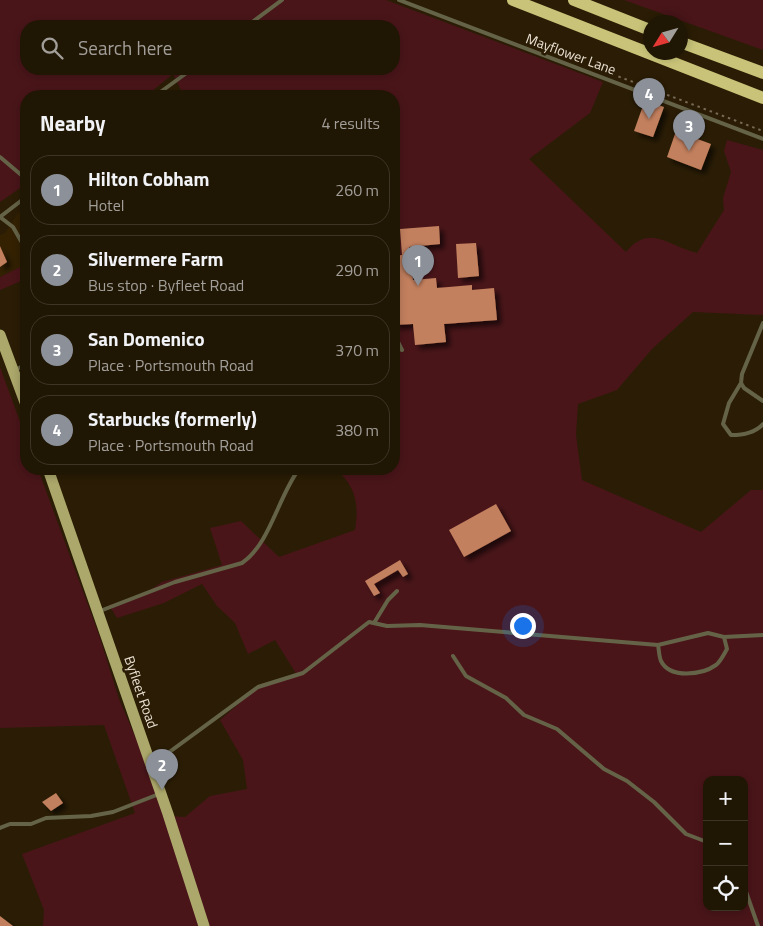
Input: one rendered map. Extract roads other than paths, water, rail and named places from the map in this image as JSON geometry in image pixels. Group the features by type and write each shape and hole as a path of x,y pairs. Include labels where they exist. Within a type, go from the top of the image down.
{"highway":[{"path":"513,0 763,98"},
{"path":"574,0 643,27"},
{"path":"688,45 763,74"}],"main road":[{"path":"0,335 20,388"},
{"name":"Byfleet Road","path":"50,475 161,794 204,926"}],"lane":[{"path":"255,20 282,0"},
{"name":"Mayflower Lane","path":"399,0 763,139"},
{"path":"163,90 184,75"},
{"path":"0,156 20,174"},
{"path":"20,202 1,217 13,227 20,239"},
{"path":"763,323 742,374 741,383 724,416 723,424 731,435 750,432 763,424"},
{"path":"400,346 402,350"},
{"path":"14,370 20,368"},
{"path":"741,383 753,395 763,401"},
{"path":"98,612 175,582 242,563 261,544 284,493 295,475"},
{"path":"374,623 388,600 397,591"},
{"path":"151,765 258,687 303,673 368,622 387,626 420,625 658,645 708,633 724,637 763,635"},
{"path":"658,645 662,662 671,670 686,674 705,671 718,664 727,649 724,637"},
{"path":"453,656 466,676 506,698 524,715 557,729 604,769 627,781 668,814 686,834 703,840"},
{"path":"0,828 10,824 31,824 46,818 91,816 113,812 161,794"},
{"path":"748,897 758,926"}],"place":[{"name":"Starbucks (formerly)","path":"649,119"},
{"name":"San Domenico","path":"689,151"},
{"name":"Hilton Cobham","path":"418,286"},
{"name":"Silvermere Farm","path":"162,790"}]}
